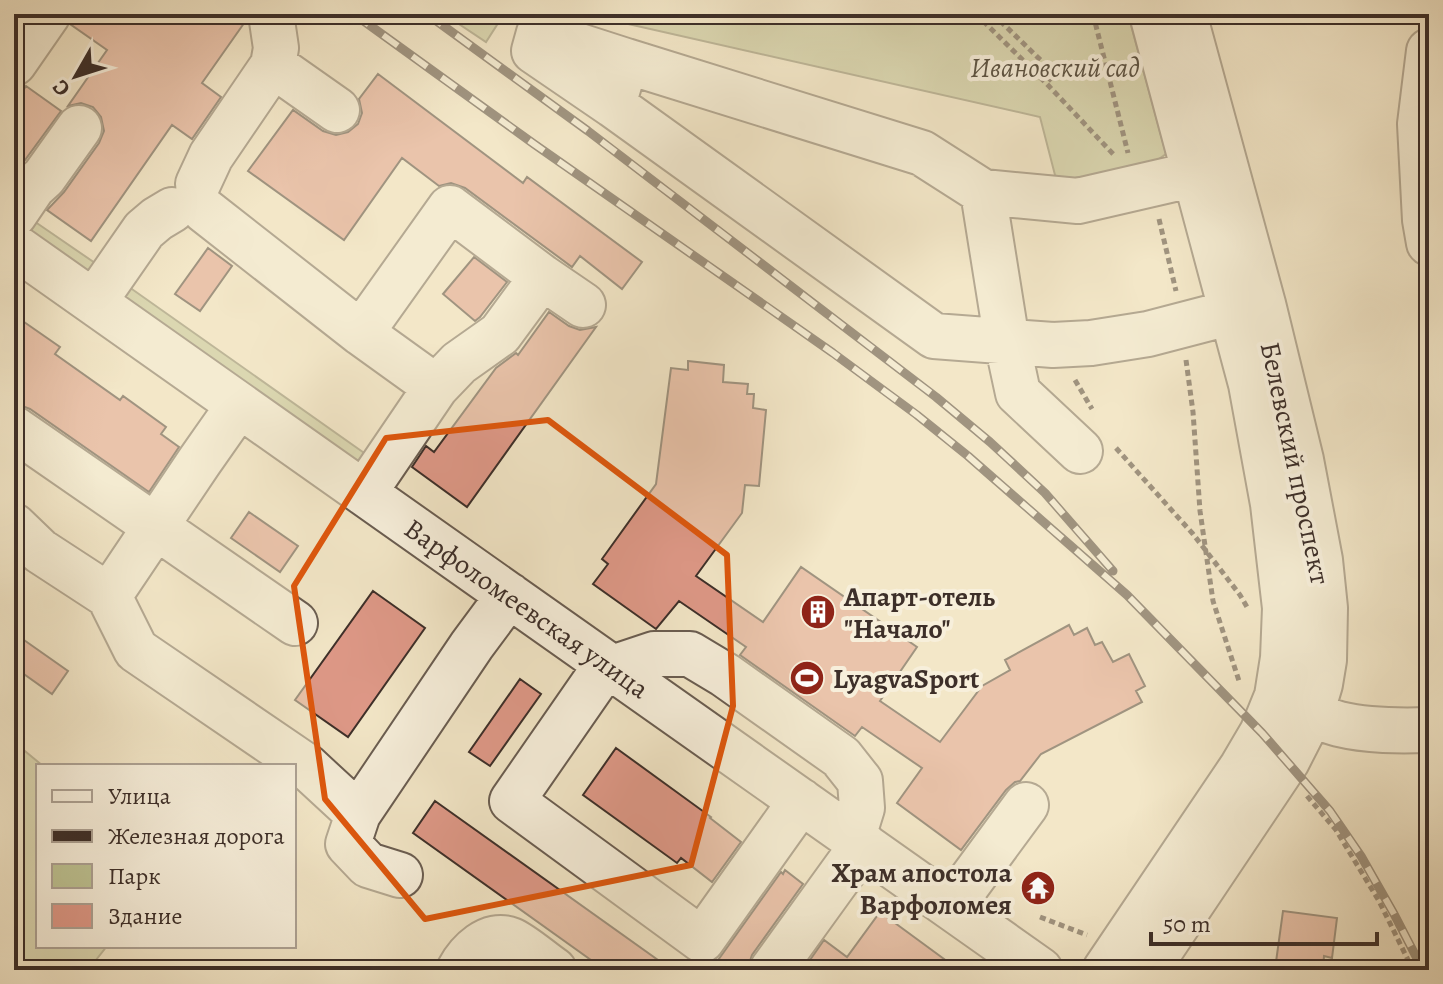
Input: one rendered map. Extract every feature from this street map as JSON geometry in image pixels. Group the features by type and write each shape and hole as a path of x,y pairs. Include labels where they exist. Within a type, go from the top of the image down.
{"street":[{"path":"14,63 48,14"},
{"path":"94,302 144,230 157,219 192,201 211,156 273,65 276,48 271,14"},
{"name":"Белевский проспект","path":"1152,14 1195,174 1247,308"},
{"name":"Белевский проспект","path":"1147,970 1281,771 1277,702 1285,608 1273,504 1251,384 1247,308 1184,14"},
{"path":"1195,174 1078,201 983,192 922,153 539,33 534,51 934,336 1053,345 1091,343 1148,334 1247,308"},
{"path":"1429,51 1420,124 1429,243"},
{"path":"613,105 626,61"},
{"path":"273,65 337,110"},
{"path":"14,215 79,128"},
{"path":"983,192 1018,393 1094,435"},
{"path":"192,201 361,333 436,387"},
{"path":"361,333 450,208 583,305"},
{"name":"Варфоломеевская улица","path":"14,246 951,907 1012,962"},
{"path":"364,493 436,387 459,363 500,334 542,277"},
{"path":"109,596 239,405"},
{"path":"14,435 16,430 295,623"},
{"path":"14,526 40,551 109,596 136,650 306,766 358,814"},
{"path":"400,875 368,865 348,844 358,814 509,595"},
{"path":"772,970 858,841 862,808 860,781 841,757 725,675 690,654 654,654 610,666 512,801 702,940 801,801"},
{"path":"1277,702 1339,724 1389,731 1429,730"},
{"name":"Белевский проспект","path":"1097,953 1242,767 1277,702"},
{"path":"951,907 1026,805"},
{"path":"459,970 477,947 493,939 509,939 554,970"}],"path":[{"path":"976,14 1116,157 1133,188 1154,209 1160,221 1182,325 1213,601 1277,702"},
{"path":"985,22 993,14 1055,74 1046,83"},
{"path":"1093,14 1133,188"},
{"path":"1053,345 1083,392 1094,435 1153,488 1205,550 1248,609"},
{"path":"1281,771 1336,830 1379,901 1413,970"},
{"path":"1040,917 1097,953"}],"highlighted area":[{"path":"548,420 727,555 733,706 691,865 425,919 325,799 294,586 386,438"}],"green space":[{"path":"444,14 504,14 486,42"},
{"name":"Ивановский сад","path":"584,14 1128,14 1166,154 1143,170 1062,181 1055,175 1040,117"},
{"path":"28,217 95,263 86,276 20,229"},
{"path":"129,287 367,455 359,468 120,300"},
{"path":"14,742 41,764 36,764 36,948 105,948 88,970 14,970"}],"building":[{"path":"73,14 247,14 247,19 202,83 221,97 192,139 172,125 91,241 47,210 64,192 104,131 101,117 93,107 81,103 68,106 107,50 70,24"},
{"path":"378,74 523,183 527,177 642,262 622,289 580,256 572,267 465,188 451,183 439,186 402,158 344,240 248,171 293,110 323,131 336,135 348,132 358,124 362,113 359,99"},
{"path":"26,86 61,111 14,171 14,104"},
{"path":"208,248 232,266 200,311 175,294"},
{"path":"474,257 507,282 475,321 443,294"},
{"path":"549,312 580,330 596,327 467,507 412,467 426,446 434,452 496,368 516,353 518,355"},
{"path":"14,315 60,347 55,354 120,400 123,396 166,427 161,434 179,447 149,492 30,409 14,403"},
{"name":"Апарт-отель \"Начало\"","path":"688,361 724,365 723,382 748,384 747,394 754,394 753,408 766,410 759,486 745,485 742,513 696,576 763,622 801,567 917,647 880,701 940,742 982,686 1010,670 1005,660 1069,625 1074,635 1087,628 1095,645 1102,642 1113,662 1129,654 1145,686 1136,691 1142,702 1041,754 1020,781 1006,790 961,850 897,803 922,768 862,727 855,736 740,655 746,647 679,601 656,629 593,584 608,564 602,559 656,484 671,368 688,370"},
{"path":"249,512 298,546 280,572 231,538"},
{"path":"373,591 425,628 348,737 295,700"},
{"path":"14,633 68,671 52,694 14,667"},
{"path":"520,679 541,694 490,766 469,752"},
{"path":"616,748 741,842 712,882 681,858 677,863 583,795"},
{"path":"435,801 672,970 605,970 413,833"},
{"path":"785,870 803,884 752,955 747,970 711,970 781,872 783,874"},
{"path":"1283,911 1337,918 1332,958 1324,956 1323,968 1276,962"},
{"path":"880,912 959,970 803,970 824,940 847,957"}],"railway":[{"path":"354,14 917,415 1127,595 1262,733 1330,811 1361,856 1423,970"},
{"path":"427,14 588,131 936,397 1045,493 1113,571"}],"place":[{"name":"Апарт-отель \"Начало\"","path":"818,612"},
{"name":"LyagvaSport","path":"807,678"},
{"name":"Храм апостола Варфоломея","path":"1038,888"}]}
